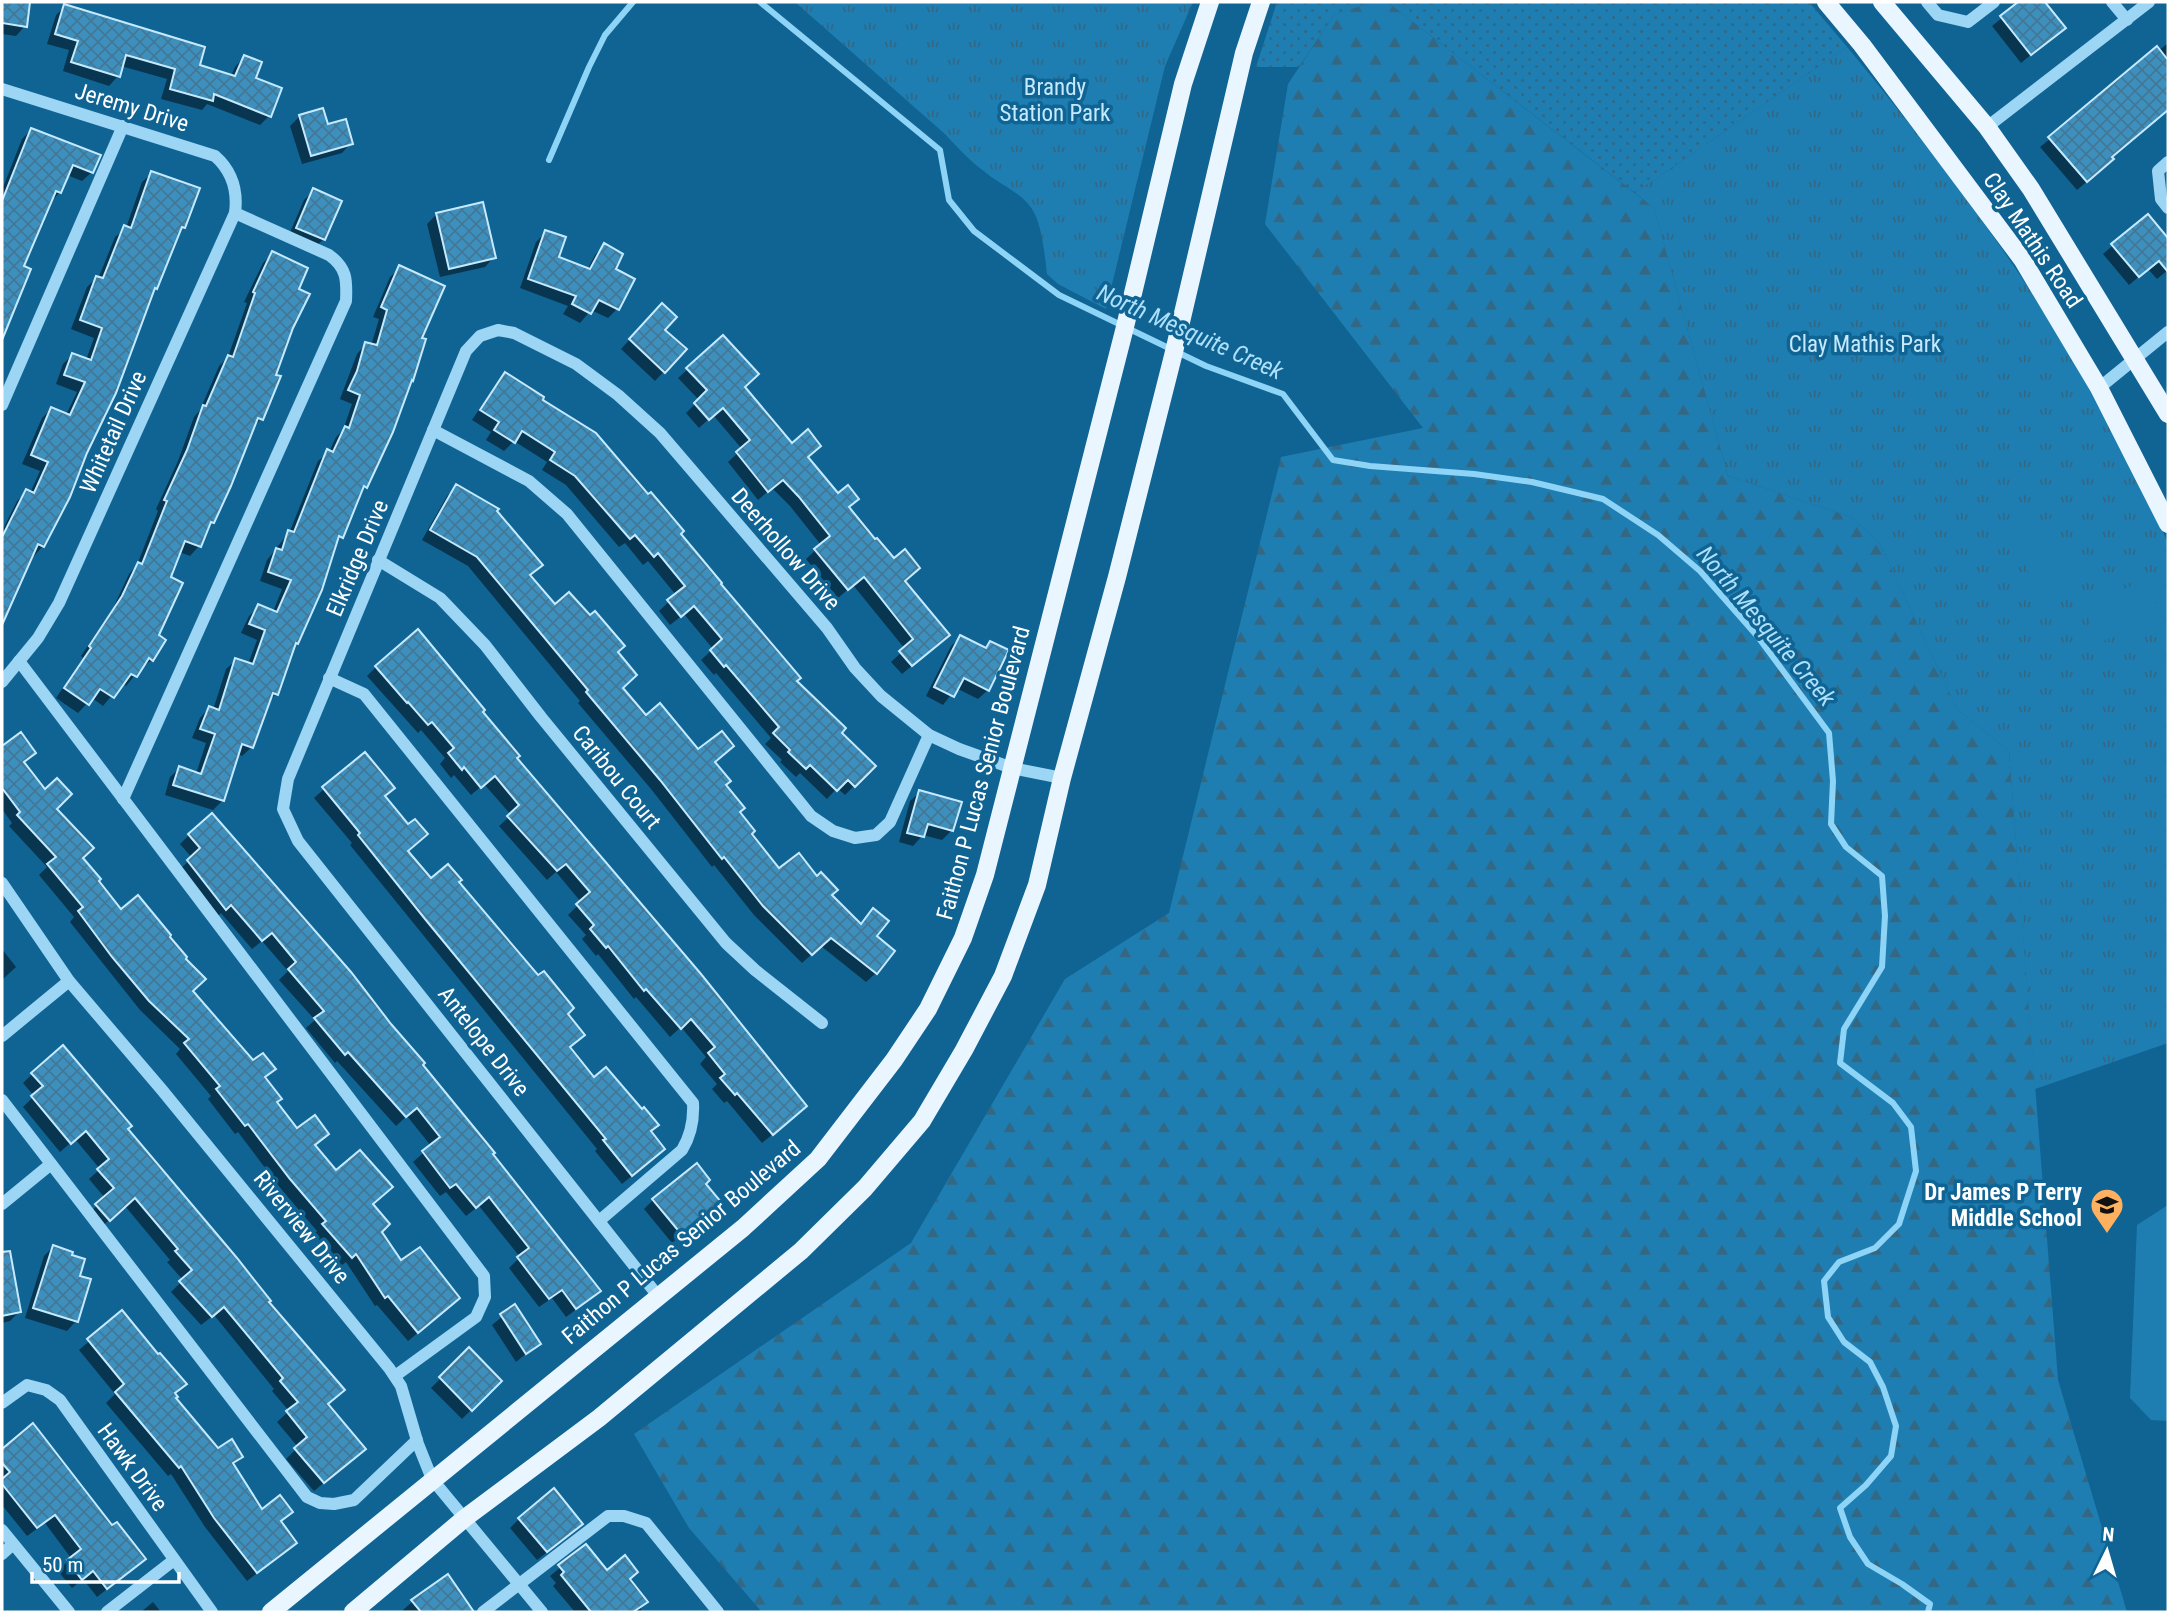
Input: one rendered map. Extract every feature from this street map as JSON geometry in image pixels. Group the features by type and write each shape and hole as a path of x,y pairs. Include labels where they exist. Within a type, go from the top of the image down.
{"main road":[{"name":"Faithon P Lucas Senior Boulevard","path":"271,1612 743,1228 818,1159 894,1060 928,1009 963,938 985,875 1183,84 1210,2"},
{"path":"354,1612 465,1518 599,1418 801,1251 865,1188 922,1122 964,1050 1003,976 1037,885 1062,778 1151,445 1244,54 1261,2"},
{"name":"Clay Mathis Road","path":"1826,2 1863,45 2022,259 2099,388 2168,524"},
{"name":"Clay Mathis Road","path":"1882,2 1987,127 2062,237 2168,414"}],"street":[{"path":"1927,2 1938,15 1968,22 1994,2"},
{"path":"2112,2 2127,20"},
{"path":"1987,127 2149,2"},
{"name":"Jeremy Drive","path":"2,89 215,156 226,165 234,186"},
{"path":"2,405 123,126"},
{"path":"2168,162 2158,171 2161,199 2168,208"},
{"name":"Whitetail Drive","path":"2,682 38,638 59,603 235,213 234,186"},
{"path":"123,799 346,301 347,279 340,263 329,255 235,213"},
{"name":"Deerhollow Drive","path":"487,332 498,330 514,333 576,364 618,395 660,433 827,628 855,668 881,696 929,735 1012,768 1062,778"},
{"name":"Elkridge Drive","path":"283,809 288,779 466,351 472,342 487,332"},
{"path":"2099,388 2168,332"},
{"path":"433,430 528,481 566,514 811,816 833,831 855,838 876,835 890,822 929,735"},
{"name":"Caribou Court","path":"378,560 440,598 449,607 485,645 726,943 755,970 822,1023"},
{"path":"19,661 484,1276 485,1297 476,1317 395,1376"},
{"path":"329,678 365,694 693,1103 694,1117 689,1137 682,1150 599,1221"},
{"name":"Antelope Drive","path":"283,809 299,841 658,1296"},
{"name":"Riverview Drive","path":"2,883 69,981 162,1090 395,1376 401,1386 432,1479 542,1612"},
{"path":"2,1036 69,981"},
{"path":"2,1100 307,1497 320,1503 334,1504 354,1500 417,1440"},
{"path":"2,1204 51,1164"},
{"name":"Hawk Drive","path":"2,1403 27,1385 46,1390 60,1401 212,1612"},
{"path":"483,1612 608,1516 624,1516 646,1523 718,1612"},
{"path":"2,1530 69,1612"},
{"path":"2,1554 13,1544"},
{"path":"107,1612 174,1560"}],"green space":[{"name":"Brandy Station Park","path":"795,2 1193,2 1165,66 1106,309 1058,284 1047,274 1039,226 1028,203 974,163 945,134"},
{"path":"1277,2 1374,2 1334,15 1299,67 1256,67"},
{"path":"1374,2 1387,2 1654,208 1728,476 1851,517 1880,544 1957,709 2009,751 2058,1380 2127,1612 762,1612 689,1528 634,1434 911,1243 1065,979 1169,913 1281,457 1423,428 1265,224 1288,84 1334,15"},
{"path":"1387,2 1809,2 1847,47 1635,193"},
{"name":"Clay Mathis Park","path":"1847,47 1942,166 2058,333 2128,458 2168,543 2168,1043 2035,1089 2009,751 1957,709 1880,544 1851,517 1728,476 1654,208 1635,193"},
{"path":"2049,518 2081,583 2043,601 2011,536"},
{"path":"2146,580 2162,617 2099,643 2083,606"},
{"path":"2168,1205 2168,1421 2151,1420 2130,1398 2137,1225"}],"building":[{"path":"2,2 30,2 27,27 2,23"},
{"path":"2018,2 2045,2 2066,28 2031,55 2000,16"},
{"path":"64,4 205,47 200,65 235,76 244,55 262,62 256,78 282,88 271,117 214,94 213,101 170,89 175,69 126,55 120,77 71,62 78,41 55,34"},
{"path":"2157,46 2168,60 2168,110 2087,182 2048,137"},
{"path":"323,108 328,124 346,119 353,144 311,156 299,115"},
{"path":"31,128 101,155 93,173 73,165 61,193 56,191 24,266 31,269 2,340 2,201"},
{"path":"151,171 200,188 185,228 182,227 157,289 155,288 116,393 87,453 70,497 44,547 38,544 2,625 2,537 26,489 34,493 48,462 31,455 51,407 70,415 85,382 64,375 72,353 91,360 102,328 80,320 96,276 103,278 124,225 131,228"},
{"path":"313,188 342,201 325,240 296,228"},
{"path":"483,202 496,258 449,269 436,213"},
{"path":"2148,214 2168,238 2168,272 2159,261 2139,277 2111,244"},
{"path":"545,230 566,237 559,257 590,269 604,243 623,254 616,269 635,279 619,310 599,300 591,314 572,304 576,296 528,279"},
{"path":"272,251 308,268 299,289 310,294 293,328 276,375 281,376 263,420 258,418 231,486 201,547 185,541 171,577 183,583 159,635 166,640 153,661 149,658 137,677 131,674 114,698 100,689 89,705 64,688 122,596 138,562 142,564 167,501 164,500 187,450 203,405 206,406 228,355 233,357 255,293 253,292"},
{"path":"399,265 445,286 422,338 426,339 393,432 367,488 364,486 343,538 339,536 322,590 298,644 296,643 278,695 273,693 253,748 242,744 224,801 173,785 179,766 201,774 215,734 200,729 209,706 219,710 235,658 253,664 265,630 249,624 258,604 277,612 291,580 268,572 276,548 282,550 288,530 294,532 327,449 333,452 345,426 349,428 360,395 348,390 357,371 365,342 377,345 387,310 381,307"},
{"path":"662,303 677,317 665,330 687,349 665,373 629,339"},
{"path":"723,335 759,374 745,387 792,443 808,429 821,446 808,457 838,493 848,485 859,499 849,507 894,558 905,549 920,568 905,581 950,635 912,666 899,651 913,639 864,577 848,590 814,549 830,536 799,497 783,480 768,492 736,452 750,440 723,408 709,420 694,403 707,390 686,368"},
{"path":"505,372 596,433 684,531 681,534 801,678 797,681 846,728 842,733 876,766 855,787 848,780 837,791 810,765 806,769 788,752 790,750 773,733 779,727 710,650 722,639 694,606 681,617 667,600 685,586 658,553 654,557 635,535 630,539 575,476 550,460 555,452 522,431 515,443 494,430 499,422 480,410"},
{"path":"456,484 499,509 497,511 543,565 530,575 555,604 569,592 590,615 595,611 625,646 618,652 637,675 623,688 646,715 660,703 698,749 722,731 734,746 715,762 731,781 726,785 745,808 740,812 755,831 752,834 779,868 799,853 817,876 821,872 838,890 832,895 861,924 873,908 889,921 877,936 895,951 877,974 831,938 812,955 763,906 724,857 722,859 586,692 588,690 477,557 430,530"},
{"path":"418,629 485,710 483,712 520,756 517,758 701,974 807,1106 773,1135 737,1093 735,1095 720,1078 725,1074 708,1053 715,1047 691,1019 681,1029 590,929 594,925 576,904 590,892 566,864 557,871 507,816 519,805 495,776 481,788 448,753 454,748 432,722 428,725 375,666"},
{"path":"960,635 986,648 990,641 1009,650 989,691 964,678 954,697 934,687"},
{"path":"21,732 36,753 24,762 45,789 57,778 72,794 57,809 94,848 83,858 101,879 99,881 121,909 138,895 171,935 186,959 206,979 193,991 253,1060 263,1053 276,1069 265,1077 282,1099 277,1102 297,1128 315,1115 329,1134 315,1145 336,1170 360,1150 393,1187 373,1204 390,1224 382,1232 401,1260 420,1247 460,1298 418,1333 388,1296 385,1298 356,1254 352,1258 322,1224 326,1221 248,1124 245,1126 216,1089 220,1086 184,1043 189,1039 149,1001 78,911 83,907 47,864 56,857 17,815 20,812 2,788 2,746"},
{"path":"365,752 395,788 385,796 408,824 415,819 428,834 408,851 431,878 448,864 462,880 459,882 538,975 544,971 574,1008 568,1014 585,1035 570,1047 594,1077 606,1067 659,1125 651,1131 665,1149 632,1176 603,1140 606,1139 425,919 322,787"},
{"path":"919,790 962,802 953,831 928,824 924,837 907,833"},
{"path":"212,813 351,972 425,1063 423,1065 495,1153 493,1154 601,1291 576,1309 562,1290 549,1299 517,1257 529,1248 489,1197 476,1208 456,1184 450,1188 422,1151 440,1137 417,1108 406,1117 348,1052 345,1055 314,1018 324,1011 288,969 296,962 272,933 262,941 231,905 226,910 187,860 200,848 188,834"},
{"path":"63,1045 132,1126 128,1129 237,1258 271,1301 269,1302 345,1390 328,1404 366,1449 324,1483 294,1448 307,1437 286,1411 298,1402 280,1381 283,1378 224,1307 212,1317 179,1281 192,1270 175,1251 178,1249 135,1198 110,1221 95,1204 114,1188 97,1169 109,1159 86,1131 71,1144 31,1096 43,1086 31,1073"},
{"path":"697,1163 710,1180 706,1184 722,1203 682,1235 652,1199"},
{"path":"53,1245 85,1259 80,1276 91,1279 78,1322 33,1308"},
{"path":"10,1251 21,1312 2,1316 2,1252"},
{"path":"515,1304 541,1344 526,1354 500,1314"},
{"path":"122,1310 187,1384 175,1393 178,1397 176,1398 218,1448 232,1439 243,1457 233,1463 262,1509 280,1495 293,1512 281,1521 297,1543 257,1573 214,1518 181,1466 179,1468 115,1392 124,1384 87,1339"},
{"path":"469,1347 502,1381 472,1411 439,1377"},
{"path":"33,1423 112,1525 117,1522 146,1559 107,1589 93,1571 82,1580 67,1560 81,1549 55,1515 37,1528 2,1484 2,1479 10,1472 2,1463 2,1449"},
{"path":"554,1488 583,1524 547,1552 518,1518"},
{"path":"586,1544 607,1570 625,1555 638,1572 630,1579 648,1602 633,1612 591,1612 561,1575 564,1572 558,1565"},
{"path":"448,1574 474,1612 421,1612 411,1600"}],"waterway":[{"path":"549,160 605,35 633,2"},
{"name":"North Mesquite Creek","path":"760,2 940,150 949,200 974,231 1059,295 1206,366 1283,394 1333,460 1532,482 1603,499 1658,535 1700,571 1758,637 1829,733 1833,781 1831,824 1846,847 1882,876 1885,916 1882,967 1844,1029 1840,1063 1893,1103 1911,1127 1916,1171 1899,1224 1875,1248 1839,1262 1824,1281 1828,1317 1844,1342 1870,1362 1883,1387 1896,1426 1891,1456 1866,1485 1840,1508 1850,1537 1868,1564 1930,1604 1928,1612"}],"place":[{"name":"Dr James P Terry Middle School","path":"2107,1235"}]}
